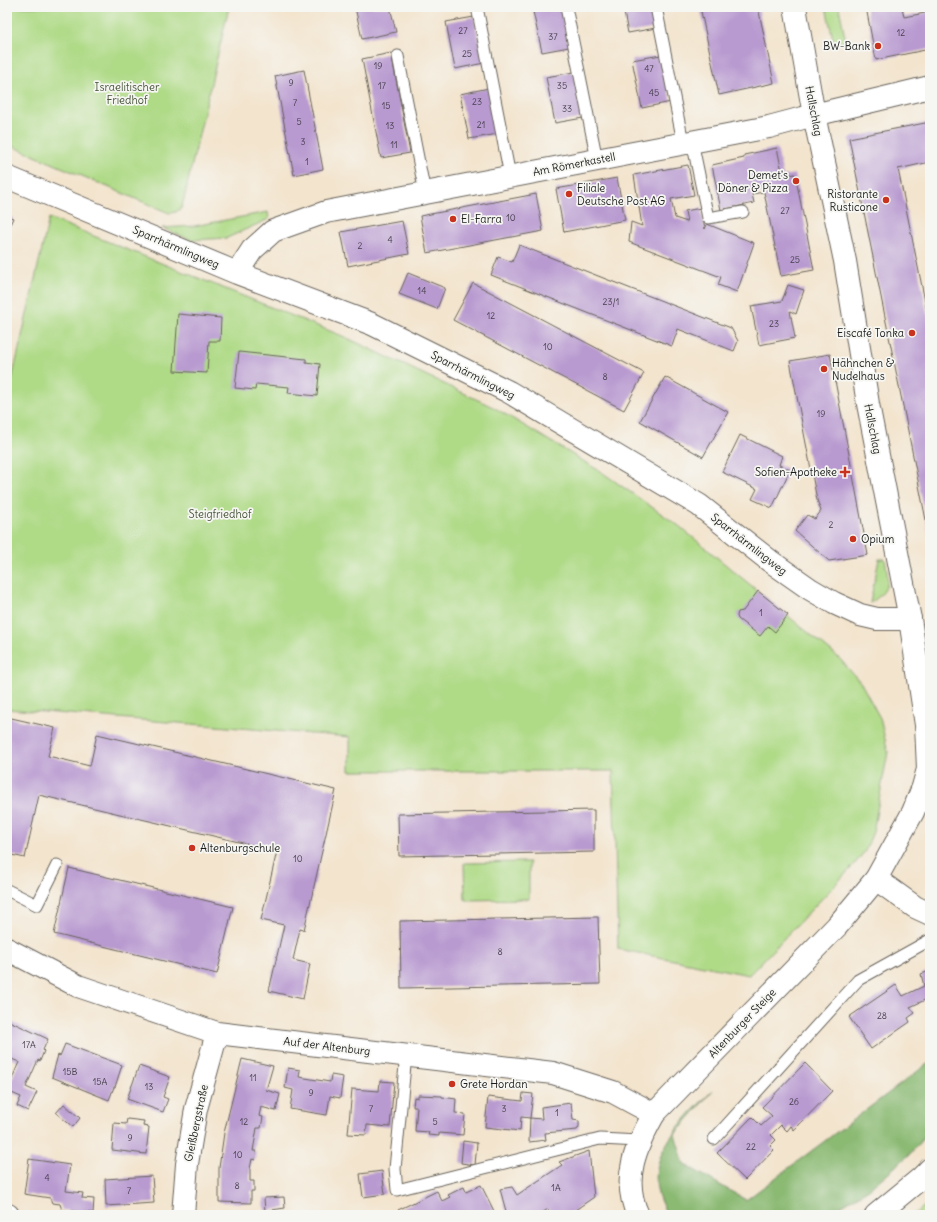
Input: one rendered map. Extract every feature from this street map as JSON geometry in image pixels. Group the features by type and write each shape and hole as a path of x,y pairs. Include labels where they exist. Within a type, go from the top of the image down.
{"street":[{"name":"Hallschlag","path":"794,7 814,115 845,261 868,404 910,619 926,725 928,769 923,787 913,812 895,847"},
{"name":"Am Römerkastell","path":"237,273 252,250 272,231 326,212 688,141 769,127 930,87"},
{"name":"Sparrhärmlingweg","path":"7,177 237,273 372,324 509,392 698,505 770,561 810,589 834,603 860,615 877,619 910,619"},
{"name":"Altenburger Steige","path":"638,1215 630,1190 630,1178 639,1141 654,1114 836,926 876,879 895,847"},
{"path":"876,879 915,907 930,914"},
{"name":"Auf der Altenburg","path":"7,949 78,986 218,1032 553,1074 613,1092 654,1114"},
{"name":"Gleißbergstraße","path":"183,1215 187,1164 196,1109 218,1032"},
{"path":"876,1215 930,1169"}],"lane":[{"path":"477,7 510,176"},
{"path":"566,7 597,160"},
{"path":"656,7 708,218 743,212"},
{"path":"398,56 425,193"},
{"path":"7,890 37,905 57,865"},
{"path":"714,1139 858,980 930,940"},
{"path":"406,1055 395,1169 397,1190 600,1139 639,1141"}],"green space":[{"name":"Israelitischer Friedhof","path":"7,7 229,7 182,207 176,212 169,213 7,144"},
{"path":"826,7 839,7 846,42 834,44"},
{"path":"268,212 269,219 227,238 192,240 162,228 194,226"},
{"name":"Steigfriedhof","path":"49,218 345,337 495,408 603,473 679,526 839,658 861,683 880,718 888,752 873,832 865,851 854,865 749,975 618,949 613,771 350,771 350,737 7,709 7,401"},
{"path":"879,559 885,559 888,579 887,584 882,594 870,603"},
{"path":"529,862 529,899 465,900 464,863"},
{"path":"930,1062 930,1130 909,1155 869,1189 827,1214 668,1215 659,1196 656,1179 659,1162 665,1146 675,1131 713,1090 675,1134 684,1164 746,1200"},
{"path":"930,1202 930,1215 913,1215"}],"building":[{"path":"355,7 390,7 396,32 362,39"},
{"path":"532,7 561,7 569,47 542,52"},
{"path":"623,7 652,7 656,28 628,33"},
{"path":"700,7 758,7 774,83 719,95"},
{"path":"866,7 902,7 904,17 930,12 930,49 876,60"},
{"path":"474,17 484,63 455,69 446,22"},
{"path":"391,53 410,153 381,158 362,59"},
{"path":"661,55 671,102 642,108 632,60"},
{"path":"304,70 323,169 294,175 275,76"},
{"path":"574,72 583,118 555,123 546,77"},
{"path":"489,88 498,134 469,139 460,94"},
{"path":"930,122 930,162 898,169 930,326 929,535 849,138"},
{"path":"777,148 783,176 795,174 814,270 781,276 764,192 752,194 754,203 721,210 712,165 744,158 744,155"},
{"path":"688,165 694,195 671,199 675,218 687,222 685,211 701,208 705,229 707,224 754,243 737,292 718,285 721,277 629,242 631,222 642,226 634,175"},
{"path":"617,178 625,220 564,232 556,189"},
{"path":"536,194 543,231 427,253 420,216"},
{"path":"7,216 13,218 7,231"},
{"path":"402,221 409,254 348,266 341,232"},
{"path":"519,245 731,328 738,341 734,351 678,329 672,346 491,275 498,257 512,262"},
{"path":"408,273 445,288 437,309 399,294"},
{"path":"473,283 644,373 624,410 453,320"},
{"path":"788,285 804,290 796,314 790,311 795,338 759,345 751,306 782,301"},
{"path":"178,314 221,318 220,341 209,341 207,373 174,371"},
{"path":"239,352 306,359 306,362 320,364 317,396 288,393 289,387 256,384 255,390 235,388"},
{"path":"830,354 868,555 829,561 795,531 807,515 815,519 821,511 817,500 790,361"},
{"path":"665,377 728,412 703,457 640,421"},
{"path":"740,435 782,456 779,465 790,470 772,508 752,499 757,489 722,472"},
{"path":"758,591 788,615 775,632 768,626 760,636 738,619 737,616 738,612 743,611"},
{"path":"7,717 55,728 48,756 90,766 97,734 336,790 304,930 300,929 293,960 310,964 303,999 269,991 284,925 261,920 277,851 39,795 25,858 7,854"},
{"path":"594,810 594,852 399,856 398,814"},
{"path":"69,868 233,907 217,974 54,934"},
{"path":"598,917 600,984 401,988 400,921"},
{"path":"930,971 930,1007 927,999 910,1007 915,1013 908,1018 910,1022 871,1049 849,1017 896,985 903,996 924,986 921,974"},
{"path":"7,1020 48,1039 40,1061 38,1060 26,1087 37,1092 28,1111 17,1106 21,1097 7,1091 19,1062 7,1057"},
{"path":"65,1044 122,1065 109,1100 52,1077 58,1055 60,1056"},
{"path":"242,1059 273,1066 266,1090 280,1094 276,1111 261,1107 259,1116 263,1117 261,1128 257,1128 253,1151 256,1151 255,1160 252,1159 250,1169 250,1181 254,1181 254,1191 251,1191 251,1203 219,1202 219,1168 224,1133"},
{"path":"805,1063 832,1091 794,1130 791,1126 787,1131 781,1125 771,1135 776,1140 770,1146 774,1150 745,1180 717,1153 752,1117 761,1126 772,1116 762,1107"},
{"path":"139,1066 170,1077 163,1097 168,1099 163,1112 127,1099"},
{"path":"288,1068 300,1070 299,1077 330,1082 331,1075 343,1077 340,1098 330,1096 327,1115 290,1109 293,1090 285,1088"},
{"path":"380,1081 394,1082 390,1127 367,1125 366,1135 348,1134 352,1089 379,1091"},
{"path":"523,1093 533,1094 530,1118 521,1117 520,1131 485,1127 488,1097 522,1101"},
{"path":"418,1095 442,1096 456,1099 455,1113 465,1114 463,1135 439,1133 439,1136 428,1135 429,1132 415,1131 417,1107 413,1107 414,1097 418,1098"},
{"path":"571,1103 573,1120 579,1121 579,1127 577,1130 545,1133 546,1140 529,1142 530,1118 542,1119 541,1107"},
{"path":"64,1104 80,1118 73,1127 56,1113"},
{"path":"127,1119 144,1121 143,1126 149,1127 146,1154 112,1150 114,1123 126,1124"},
{"path":"463,1141 477,1143 475,1165 461,1163"},
{"path":"589,1151 594,1197 568,1215 552,1215 548,1209 539,1215 507,1215 500,1189 512,1187 517,1195 562,1165 559,1162"},
{"path":"29,1159 70,1165 66,1191 83,1193 82,1198 94,1199 93,1213 62,1210 60,1204 52,1203 50,1198 24,1194"},
{"path":"382,1171 385,1194 363,1197 360,1174"},
{"path":"152,1176 154,1203 106,1206 105,1179"},
{"path":"481,1185 496,1215 400,1215 398,1210 437,1191 442,1201 450,1197 448,1195 464,1187 466,1192"},
{"path":"284,1197 285,1208 265,1211 264,1198"}],"place":[{"name":"BW-Bank","path":"878,46"},
{"name":"Demet's Döner & Pizza","path":"796,181"},
{"name":"Filiale Deutsche Post AG","path":"569,194"},
{"name":"Ristorante Rusticone","path":"886,200"},
{"name":"El-Farra","path":"453,219"},
{"name":"Eiscafé Tonka","path":"912,333"},
{"name":"Hähnchen & Nudelhaus","path":"824,369"},
{"name":"Sofien-Apotheke","path":"845,472"},
{"name":"Opium","path":"853,539"},
{"name":"Altenburgschule","path":"192,848"},
{"name":"Grete Hordan","path":"452,1084"}]}
